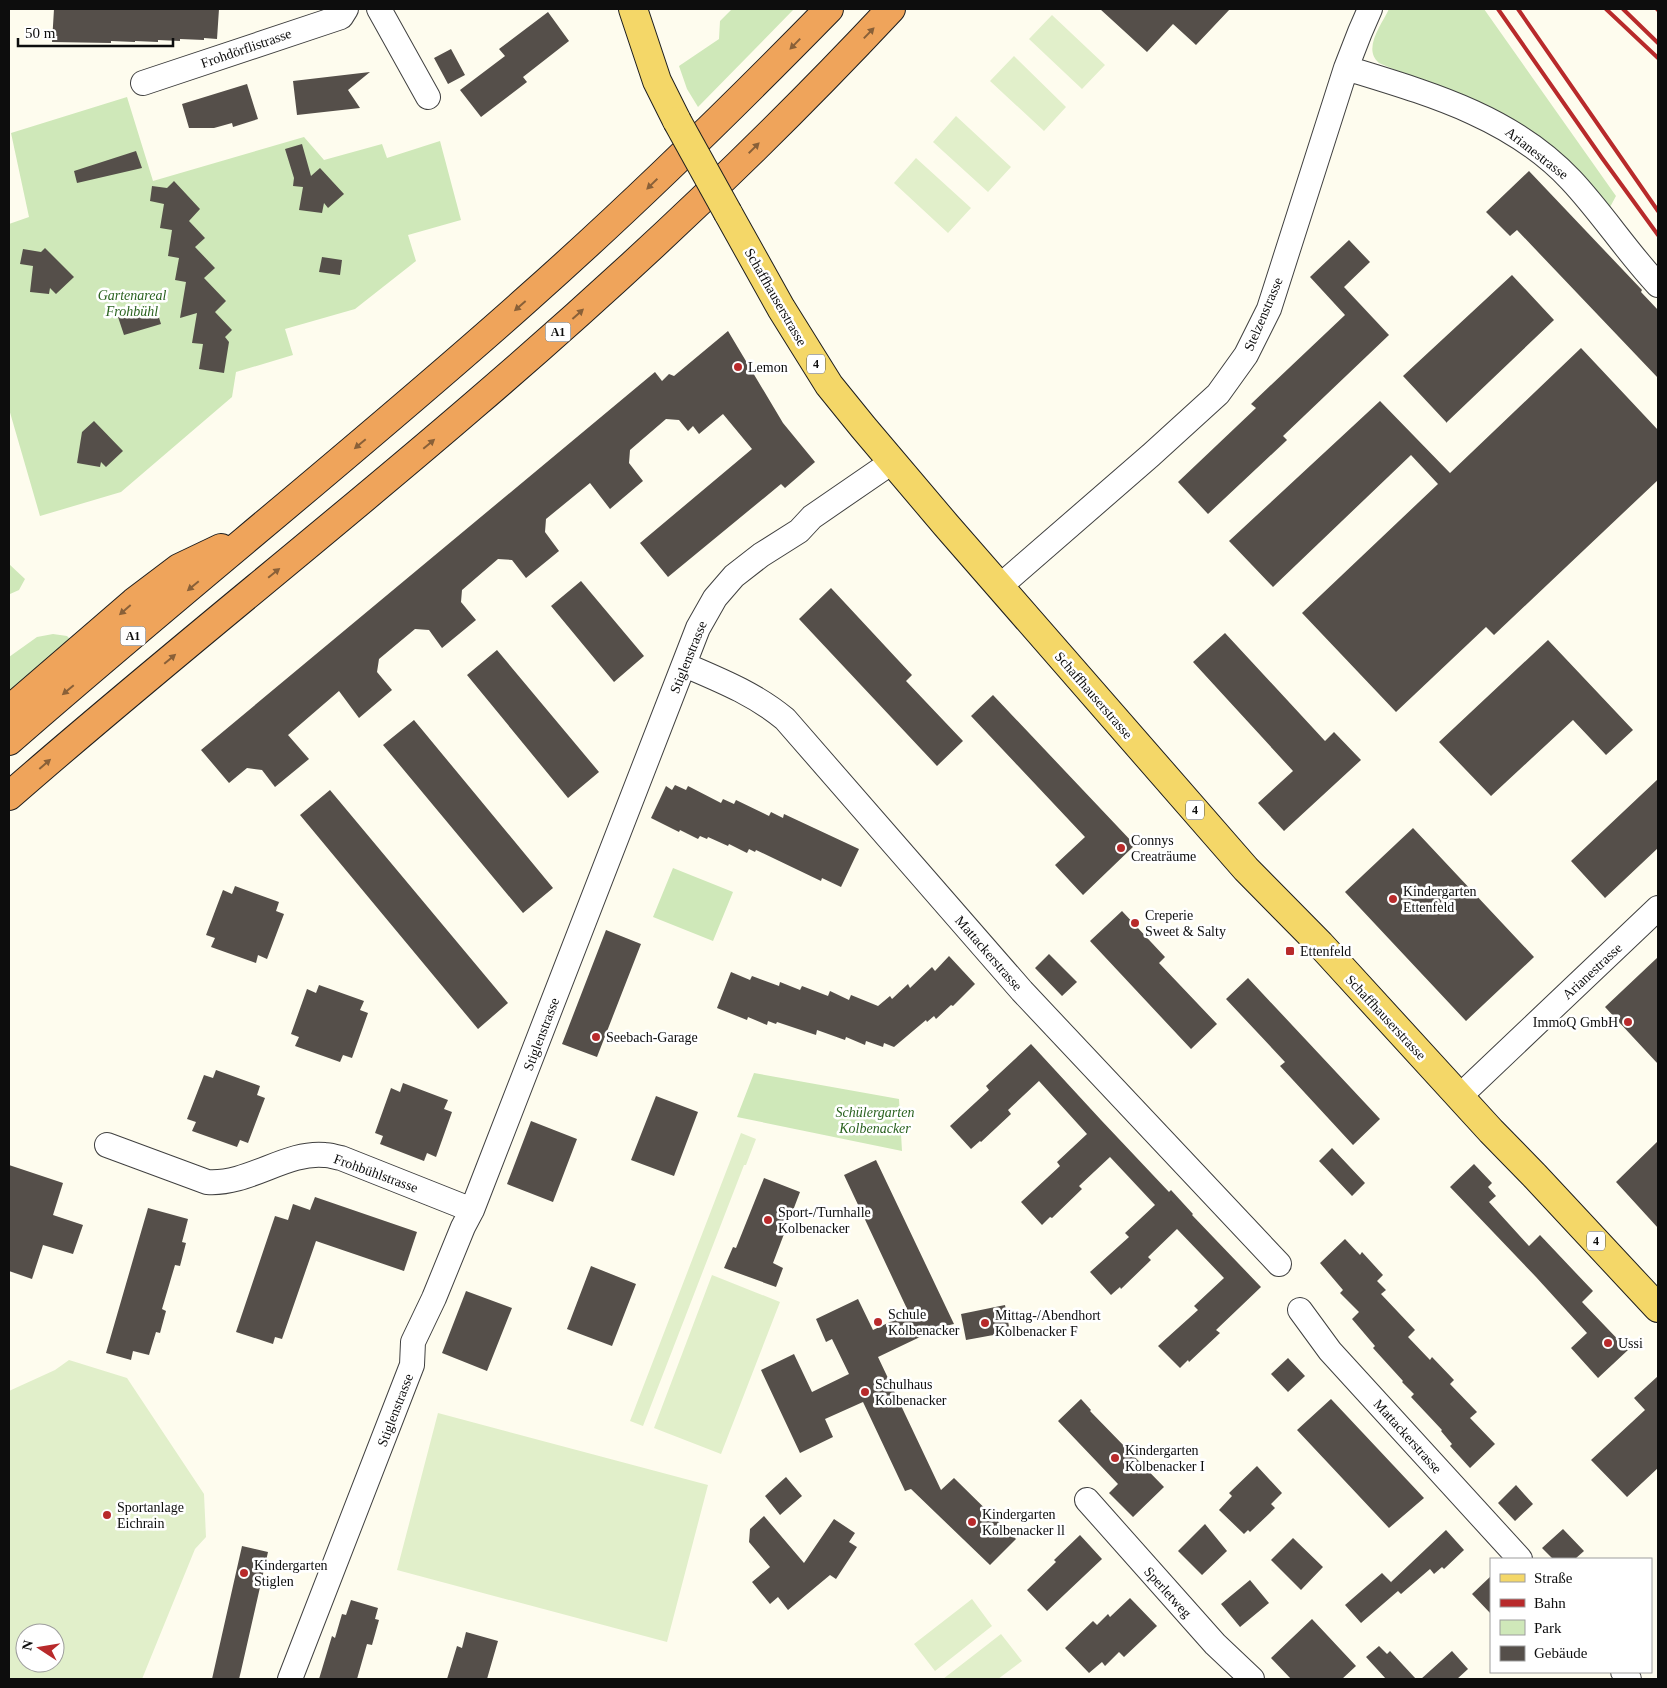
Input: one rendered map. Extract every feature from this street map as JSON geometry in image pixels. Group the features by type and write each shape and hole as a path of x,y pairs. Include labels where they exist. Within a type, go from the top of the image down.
{"highway":[{"name":"A1","path":"9,741 444,372 602,231 701,137 829,9"},
{"name":"A1","path":"9,796 392,475 557,333 720,182 891,9"},
{"path":"9,710 134,602 179,568 257,532"}],"main road":[{"name":"Schaffhauserstrasse","path":"633,9 657,81 677,121 781,308 830,385 892,462 999,587 1246,869 1320,944 1658,1308"}],"street":[{"name":"Frohdörflistrasse","path":"143,83 341,17 346,9"},
{"path":"379,9 428,97"},
{"name":"Stelzenstrasse","path":"999,587 1218,394 1246,355 1269,309 1346,68 1370,9"},
{"name":"Arianestrasse","path":"1346,68 1456,104 1503,127 1526,141 1554,163 1571,180 1658,285"},
{"name":"Stiglenstrasse","path":"290,1679 412,1365 413,1342 472,1210 698,628 715,598 734,576 760,556 799,531 812,517 892,462"},
{"name":"Mattackerstrasse","path":"684,665 749,693 770,706 785,719 1022,991 1279,1264"},
{"name":"Arianestrasse","path":"1460,1096 1658,908"},
{"name":"Frohbühlstrasse","path":"107,1145 207,1182 218,1183 234,1180 299,1158 325,1155 340,1158 472,1210"},
{"name":"Mattackerstrasse","path":"1300,1310 1330,1351 1519,1558"},
{"name":"Sperletweg","path":"1087,1500 1215,1644 1252,1679"}],"green space":[{"path":"732,9 794,9 698,107 687,89 679,66 719,39 720,21"},
{"path":"1389,9 1484,9 1616,196 1609,209 1440,89 1379,63 1372,51 1373,44 1378,29"},
{"path":"1052,15 1105,65 1082,89 1029,39"},
{"path":"1014,56 1066,107 1044,131 990,81"},
{"name":"Gartenareal Frohbühl","path":"127,97 153,181 304,137 324,160 382,144 387,158 440,141 461,220 408,235 416,261 355,309 285,329 293,355 236,372 232,397 121,492 40,516 9,409 9,224 29,217 11,133"},
{"path":"956,116 1011,167 988,192 933,142"},
{"path":"916,158 971,208 948,233 894,183"},
{"path":"9,564 25,579 19,590 10,594"},
{"path":"53,634 67,636 74,643 9,693 9,657 37,637"},
{"path":"673,868 733,892 713,941 653,917"},
{"name":"Schülergarten Kolbenacker","path":"754,1073 899,1099 902,1151 737,1117"},
{"path":"741,1133 756,1139 746,1165 744,1165 643,1426 630,1421"},
{"path":"712,1275 780,1302 721,1454 654,1428"},
{"name":"Sportanlage Eichrain","path":"69,1360 127,1378 204,1494 206,1537 195,1549 142,1679 9,1679 9,1391 55,1370"},
{"path":"438,1413 708,1485 667,1642 397,1570"},
{"path":"972,1599 992,1626 935,1671 914,1644"},
{"path":"1001,1634 1022,1661 998,1679 943,1679"}],"building":[{"path":"54,9 219,9 217,39 158,40 158,42 111,41 111,43 52,42"},
{"path":"1100,9 1230,9 1196,45 1173,24 1147,52"},
{"path":"548,12 569,41 523,77 527,82 481,117 460,90 505,56 499,49"},
{"path":"451,49 465,75 448,84 434,58"},
{"path":"370,72 348,90 360,108 297,115 293,81"},
{"path":"247,84 258,119 233,127 232,123 214,128 189,128 182,104"},
{"path":"302,144 311,176 320,168 344,194 328,208 324,203 322,213 299,210 303,187 293,186 294,178 285,149"},
{"path":"136,151 142,168 77,183 74,171"},
{"path":"1529,171 1642,290 1641,292 1658,310 1658,378 1517,230 1510,236 1486,212"},
{"path":"174,181 200,209 189,221 205,238 195,247 215,268 204,278 226,301 215,312 232,330 225,337 229,342 224,373 199,369 203,344 192,343 197,313 180,318 186,282 175,280 179,258 168,256 172,230 160,228 164,204 150,201 152,186 167,188"},
{"path":"1349,240 1370,262 1344,287 1389,335 1283,436 1287,440 1208,514 1178,482 1256,408 1251,404 1345,315 1310,277"},
{"path":"45,248 74,277 56,294 50,288 49,294 30,292 33,266 20,264 23,249 41,252"},
{"path":"322,257 342,260 340,275 319,272"},
{"path":"1512,275 1554,320 1447,423 1403,376"},
{"path":"155,305 161,324 124,335 118,317"},
{"path":"728,331 783,423 815,462 785,488 781,484 668,577 640,543 752,449 723,414 699,434 693,426 688,431 679,420 666,419 630,450 629,463 643,481 610,509 590,483 546,519 545,532 559,551 526,578 512,560 498,559 462,590 461,602 476,620 442,648 429,630 415,629 379,659 377,672 392,690 359,718 339,691 288,735 309,759 275,787 262,770 247,768 229,783 201,750 655,372 662,381 669,374 674,376"},
{"path":"1581,348 1658,430 1658,480 1494,635 1486,627 1396,712 1302,613 1438,484 1411,455 1273,587 1229,541 1380,401 1450,473"},
{"path":"94,421 123,451 106,467 101,462 100,467 77,463 82,432"},
{"path":"581,581 644,656 614,682 551,606"},
{"path":"831,588 912,675 906,681 963,741 937,766 799,619"},
{"path":"1225,633 1325,741 1334,732 1361,760 1284,831 1258,803 1293,771 1193,662"},
{"path":"1548,640 1633,730 1606,755 1573,720 1491,796 1439,742"},
{"path":"497,650 599,772 568,798 467,675"},
{"path":"993,695 1135,845 1083,895 1055,865 1085,837 971,716"},
{"path":"414,720 553,888 523,913 383,745"},
{"path":"1658,779 1658,848 1605,898 1571,861"},
{"path":"675,785 686,790 688,786 721,803 723,799 734,804 736,800 769,816 771,812 783,818 784,814 859,849 841,887 822,878 821,881 756,850 755,852 749,849 747,853 708,837 707,839 700,836 698,839 651,818 666,786 672,790"},
{"path":"330,790 508,1003 478,1029 300,815"},
{"path":"1413,828 1534,957 1466,1021 1345,892"},
{"path":"235,886 279,902 276,911 284,914 267,959 258,955 256,963 211,947 215,938 206,935 223,890 232,894"},
{"path":"1122,911 1165,957 1159,963 1217,1024 1191,1049 1090,941"},
{"path":"606,930 641,944 597,1057 562,1044"},
{"path":"1049,954 1077,982 1062,996 1035,968"},
{"path":"949,956 975,984 953,1006 951,1005 936,1019 934,1016 927,1022 926,1020 894,1047 884,1043 883,1047 866,1041 865,1045 846,1037 845,1040 817,1030 816,1035 777,1022 776,1024 768,1021 767,1025 748,1017 747,1020 717,1008 731,972 750,980 752,976 779,986 780,982 800,990 802,986 828,996 830,991 849,1000 851,995 878,1006 890,996 892,999 908,984 910,988 932,967 935,971"},
{"path":"1658,957 1658,1064 1605,1007"},
{"path":"1248,978 1380,1119 1353,1145 1280,1066 1285,1062 1226,999"},
{"path":"319,985 364,1001 360,1010 368,1013 352,1058 343,1055 340,1062 295,1046 299,1037 291,1034 307,989 316,993"},
{"path":"1031,1044 1169,1192 1171,1190 1192,1215 1261,1287 1216,1330 1220,1333 1180,1368 1158,1346 1198,1310 1194,1306 1224,1278 1177,1229 1148,1257 1151,1260 1121,1289 1120,1287 1111,1295 1090,1272 1129,1237 1125,1233 1155,1205 1110,1157 1079,1186 1082,1189 1042,1225 1021,1202 1060,1166 1057,1162 1087,1134 1039,1081 1008,1110 1011,1114 971,1149 950,1126 989,1090 986,1086"},
{"path":"216,1070 260,1086 257,1095 265,1098 248,1143 240,1140 237,1147 192,1131 196,1122 187,1119 204,1075 213,1078"},
{"path":"403,1083 448,1100 444,1109 452,1112 436,1157 427,1153 424,1161 380,1144 383,1136 375,1133 391,1088 400,1092"},
{"path":"656,1096 698,1112 674,1176 631,1160"},
{"path":"531,1121 577,1139 553,1202 507,1184"},
{"path":"1658,1141 1658,1228 1616,1182"},
{"path":"1332,1148 1365,1183 1352,1196 1319,1161"},
{"path":"876,1160 954,1324 941,1327 878,1357 941,1490 954,1478 1016,1539 990,1565 911,1489 905,1491 863,1402 825,1419 833,1437 800,1453 761,1370 794,1354 812,1392 849,1374 832,1339 826,1342 816,1319 858,1299 873,1330 909,1313 844,1175"},
{"path":"1474,1164 1492,1183 1488,1187 1496,1196 1489,1202 1529,1246 1540,1235 1593,1291 1582,1302 1628,1350 1598,1378 1571,1348 1587,1333 1450,1187"},
{"path":"9,1165 63,1183 53,1215 83,1225 73,1254 43,1245 32,1279 9,1271"},
{"name":"Sport-/Turnhalle Kolbenacker","path":"764,1178 800,1192 773,1263 783,1268 776,1287 724,1268 733,1247 736,1248"},
{"path":"315,1197 417,1232 404,1271 316,1241 282,1339 275,1337 273,1344 236,1332 275,1216 288,1220 293,1204 310,1210"},
{"path":"148,1208 188,1219 182,1242 186,1243 180,1266 175,1265 162,1309 166,1311 160,1333 156,1332 149,1355 133,1351 131,1360 106,1353"},
{"path":"1345,1239 1360,1255 1362,1252 1383,1275 1377,1281 1386,1290 1381,1294 1415,1330 1408,1337 1430,1360 1432,1357 1454,1380 1450,1384 1477,1412 1470,1418 1495,1444 1470,1468 1450,1446 1452,1444 1442,1430 1411,1397 1414,1394 1373,1348 1375,1346 1352,1319 1359,1312 1340,1293 1343,1290 1320,1263"},
{"path":"591,1266 636,1284 612,1346 567,1329"},
{"path":"466,1291 512,1308 487,1371 442,1353"},
{"name":"Mittag-/Abendhort Kolbenacker F","path":"1005,1305 1010,1332 966,1340 961,1314"},
{"path":"1288,1358 1305,1376 1288,1392 1271,1374"},
{"path":"1658,1376 1658,1468 1627,1497 1591,1460 1645,1410 1634,1398"},
{"name":"Kindergarten Kolbenacker I","path":"1081,1399 1090,1411 1164,1487 1133,1517 1109,1493 1118,1484 1058,1421"},
{"path":"1331,1399 1424,1498 1389,1528 1297,1430"},
{"path":"1257,1466 1282,1493 1271,1504 1275,1508 1250,1532 1248,1530 1244,1534 1219,1510 1232,1496 1229,1493"},
{"path":"786,1477 802,1496 780,1515 765,1496"},
{"path":"1516,1485 1533,1504 1515,1521 1498,1503"},
{"path":"764,1516 804,1563 834,1519 855,1533 849,1542 857,1547 836,1579 830,1575 788,1610 778,1597 770,1604 752,1582 770,1567 749,1542 750,1529"},
{"path":"1205,1524 1227,1551 1202,1575 1178,1551"},
{"path":"1563,1529 1584,1551 1576,1558 1552,1558 1542,1548"},
{"path":"1446,1530 1464,1550 1444,1569 1442,1567 1434,1574 1430,1569 1401,1594 1398,1591 1361,1623 1345,1605 1382,1573 1391,1582"},
{"path":"1080,1535 1102,1559 1047,1611 1027,1590"},
{"path":"1293,1538 1323,1567 1301,1590 1271,1560"},
{"path":"242,1546 268,1552 239,1679 212,1679"},
{"path":"1490,1577 1490,1613 1472,1594"},
{"path":"1250,1580 1269,1603 1240,1627 1221,1604"},
{"path":"1130,1598 1157,1626 1124,1657 1119,1652 1105,1666 1102,1662 1089,1673 1065,1648 1093,1621 1097,1625 1108,1614 1110,1617"},
{"path":"351,1600 378,1608 375,1619 379,1620 372,1645 367,1644 357,1679 319,1679 332,1636 335,1638 342,1614 346,1615"},
{"path":"1312,1619 1356,1666 1342,1679 1291,1679 1271,1658"},
{"path":"466,1632 498,1641 487,1679 447,1679 457,1646 462,1648"},
{"path":"1379,1646 1387,1654 1390,1651 1416,1679 1386,1679 1366,1657"},
{"path":"1452,1651 1468,1669 1457,1679 1421,1679"}],"railway":[{"path":"1498,9 1658,235"},
{"path":"1518,9 1658,211"},
{"path":"1606,9 1658,58"},
{"path":"1623,9 1658,43"}],"place":[{"name":"Lemon","path":"738,367"},
{"name":"Connys Creaträume","path":"1121,848"},
{"name":"Kindergarten Ettenfeld","path":"1393,899"},
{"name":"Creperie Sweet & Salty","path":"1135,923"},
{"name":"Ettenfeld","path":"1290,951"},
{"name":"ImmoQ GmbH","path":"1628,1022"},
{"name":"Seebach-Garage","path":"596,1037"},
{"name":"Sport-/Turnhalle Kolbenacker","path":"768,1220"},
{"name":"Schule Kolbenacker","path":"878,1322"},
{"name":"Mittag-/Abendhort Kolbenacker F","path":"985,1323"},
{"name":"Ussi","path":"1608,1343"},
{"name":"Schulhaus Kolbenacker","path":"865,1392"},
{"name":"Kindergarten Kolbenacker I","path":"1115,1458"},
{"name":"Sportanlage Eichrain","path":"107,1515"},
{"name":"Kindergarten Kolbenacker ll","path":"972,1522"},
{"name":"Kindergarten Stiglen","path":"244,1573"}]}
